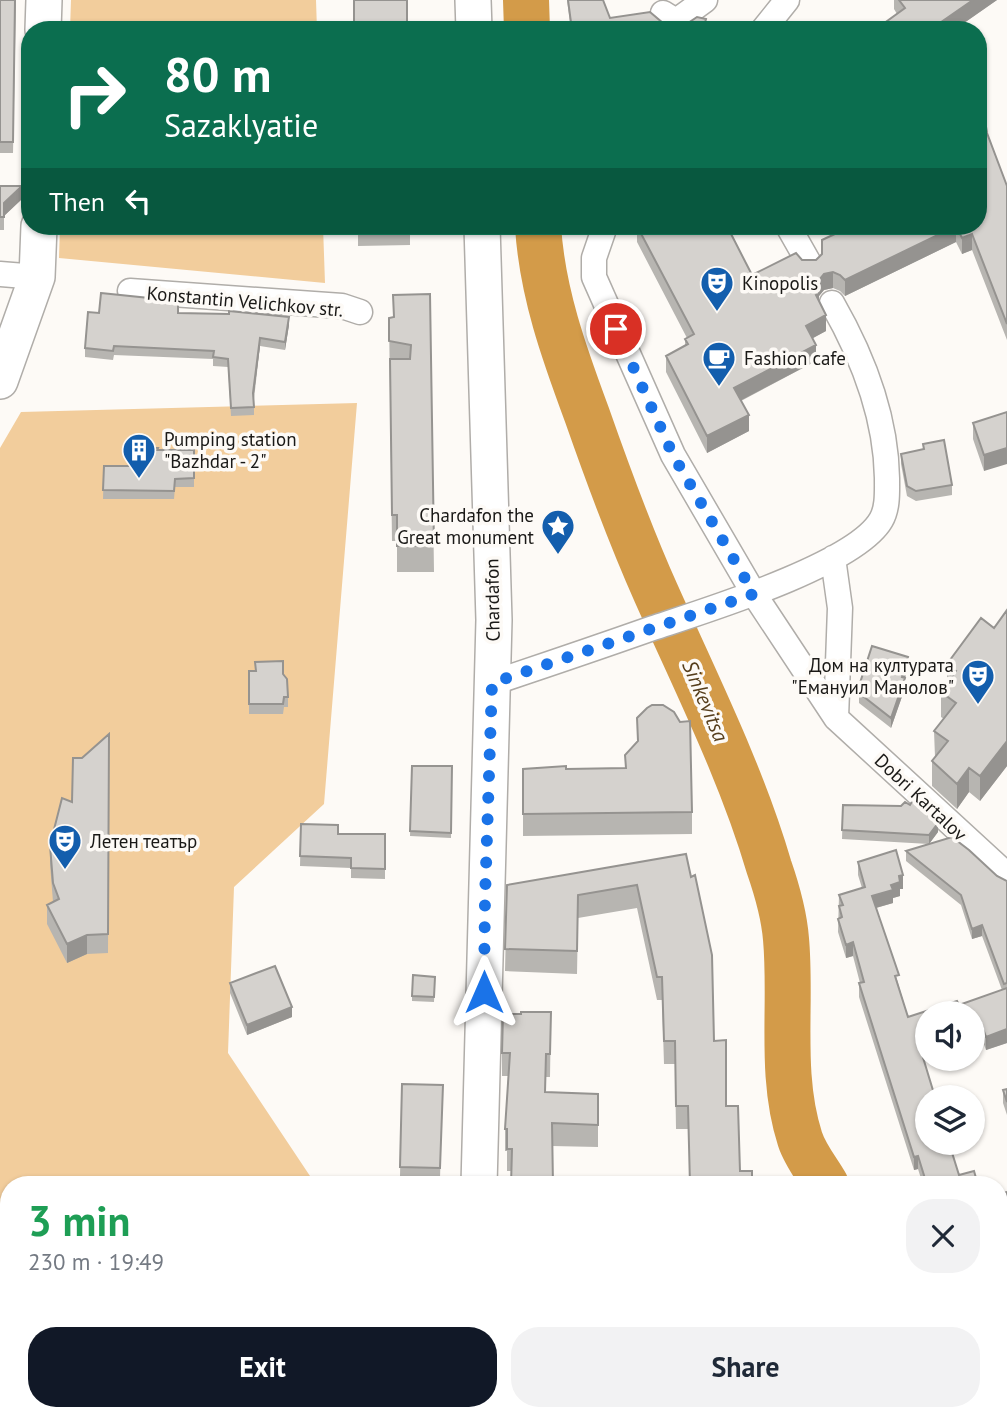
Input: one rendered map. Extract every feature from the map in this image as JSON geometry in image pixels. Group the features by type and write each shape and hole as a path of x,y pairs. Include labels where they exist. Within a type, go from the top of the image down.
{"main road":[{"path":"43,21 44,0"},
{"path":"473,0 474,21"},
{"path":"0,382 37,276 38,235"},
{"name":"Chardafon","path":"479,1176 494,620 482,235"}],"street":[{"path":"663,13 679,19 705,0"},
{"path":"770,21 788,0"},
{"name":"Dobri Kartalov","path":"602,235 594,258 594,277 673,455 754,594 836,718 1007,875"},
{"path":"793,235 809,262"},
{"path":"0,274 37,276"},
{"name":"Konstantin Velichkov str.","path":"130,292 342,306 360,312"},
{"path":"492,683 754,594 833,558 873,531 882,519 887,504 887,448 877,403 860,360 832,303"},
{"path":"833,558 840,608 836,718"}],"shaded area":[{"path":"71,0 316,0 317,21 70,21"},
{"path":"60,235 323,235 325,283 59,258"},
{"path":"357,403 324,804 234,887 228,1053 310,1176 0,1176 0,448 21,412"}],"building":[{"path":"0,0 15,0 13,142 0,142"},
{"path":"354,0 407,0 407,21 354,21"},
{"path":"568,0 603,0 610,18 650,12 661,21 571,21"},
{"path":"899,0 973,0 943,21 887,21 905,8"},
{"path":"697,17 705,21 691,21"},
{"path":"987,133 1007,186 1007,324 972,235 987,235"},
{"path":"0,186 21,186 4,203 4,217 0,217"},
{"path":"642,235 732,235 752,275 796,253 802,260 816,260 822,254 822,240 833,235 938,235 845,280 833,272 824,274 819,280 819,294 816,295 826,315 806,326 816,345 734,388 749,415 707,436 666,356 688,344 685,339 694,334"},
{"path":"101,293 178,301 178,313 229,314 229,311 289,317 285,342 260,338 253,393 254,407 231,408 228,359 213,357 214,351 114,346 113,351 85,348 88,312 99,313"},
{"path":"430,294 434,546 397,546 397,515 392,515 390,359 410,359 411,345 389,341 389,318 394,317 393,295"},
{"path":"1007,412 1007,448 984,455 973,423"},
{"path":"944,440 952,485 916,491 907,486 901,454 924,449 923,444"},
{"path":"133,448 194,450 194,478 175,479 174,491 103,490 104,466 133,466"},
{"path":"1007,610 1007,741 980,776 969,768 957,784 932,761 948,741 934,731 956,703 941,692 956,671 947,664 981,618 994,628"},
{"path":"872,646 908,657 902,677 905,678 891,718 859,693"},
{"path":"283,661 288,697 284,697 283,704 249,704 249,671 256,671 255,662"},
{"path":"652,705 663,705 674,712 680,722 690,721 692,812 523,814 523,769 566,766 566,769 626,768 625,755 638,741 637,718"},
{"path":"109,734 108,934 87,935 67,944 47,905 59,899 53,883 50,845 62,798 72,802 73,758 82,758"},
{"path":"412,766 452,766 451,833 410,831"},
{"path":"913,800 938,823 929,835 842,830 843,805 901,806 905,802 910,805"},
{"path":"301,824 338,825 338,834 385,834 385,869 351,868 351,858 300,856"},
{"path":"952,837 997,876 1007,881 1007,983 1004,984 982,925 972,929 961,895 906,851"},
{"path":"896,850 903,875 899,876 900,882 891,885 893,890 872,896 899,975 895,976 908,1017 915,1015 915,1071 927,1071 931,1085 915,1085 915,1155 953,1155 959,1175 974,1171 975,1176 924,1176 918,1156 914,1157 859,983 864,982 853,942 846,945 838,919 842,917 839,906 843,905 839,895 865,887 858,862"},
{"path":"686,854 691,877 695,875 712,955 714,1041 726,1040 726,1106 738,1106 740,1171 752,1171 752,1176 690,1176 688,1106 676,1106 675,1041 664,1041 662,977 657,977 637,885 578,895 577,951 505,949 507,885"},
{"path":"275,966 292,1007 247,1025 230,983"},
{"path":"413,975 435,977 434,997 412,996"},
{"path":"1007,988 1007,1029 986,1037 985,1001 970,1001"},
{"path":"551,1012 550,1054 546,1054 545,1092 598,1094 598,1125 552,1123 553,1176 511,1176 512,1149 507,1149 505,1129 510,1053 502,1053 503,1014"},
{"path":"402,1084 443,1085 440,1168 400,1167"}],"waterway":[{"name":"Sinkevitsa","path":"526,0 527,21"},
{"name":"Sinkevitsa","path":"539,235 549,298 578,392 637,549 731,762 775,884 786,939 790,1090 802,1145 820,1176"}],"place":[{"name":"Kinopolis","path":"717,313"},
{"name":"Fashion cafe","path":"719,388"},
{"name":"Pumping station \"Bazhdar - 2\"","path":"139,480"},
{"name":"Chardafon the Great monument","path":"558,556"},
{"name":"Дом на културата \"Емануил Манолов\"","path":"978,706"},
{"name":"Летен театър","path":"65,871"}],"route":[{"path":"484,992 492,683 754,594 673,455 616,329"}]}
